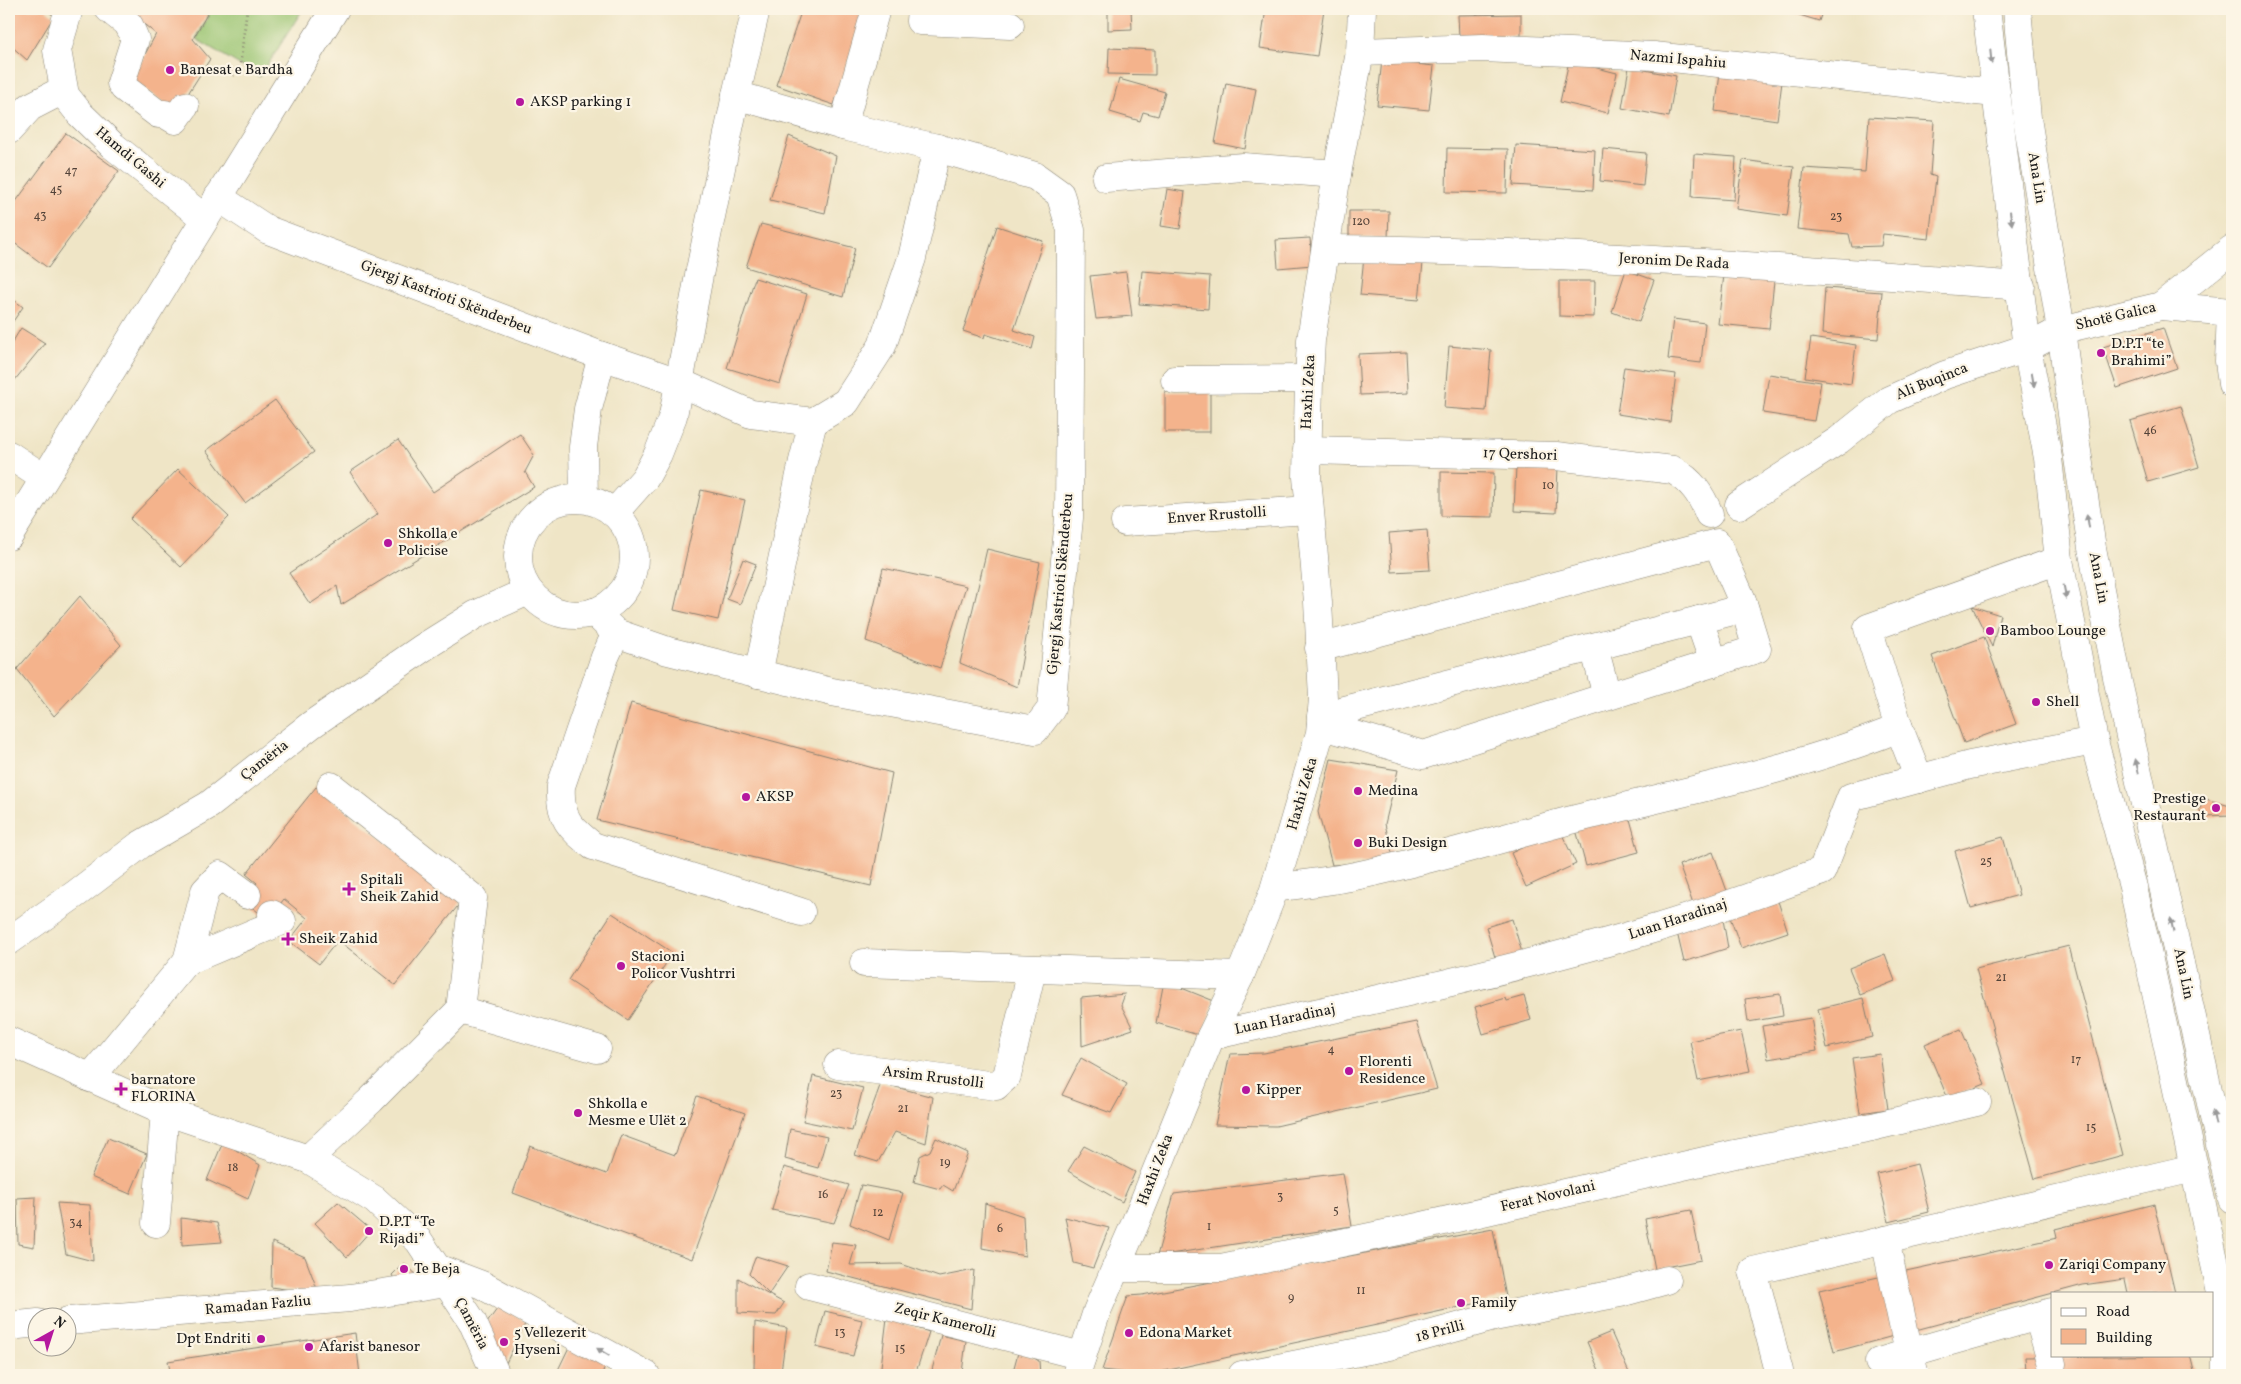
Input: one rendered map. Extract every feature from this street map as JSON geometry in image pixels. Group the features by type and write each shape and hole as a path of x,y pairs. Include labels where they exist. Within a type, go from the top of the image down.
{"street":[{"name":"Hamdi Gashi","path":"68,9 57,50 63,90 80,114 112,145 211,208"},
{"path":"109,9 129,25 135,39 121,83 124,88 158,114 166,114 175,120 185,106"},
{"path":"9,536 335,9"},
{"path":"614,513 645,478 658,454 673,416 681,383 699,275 736,94 756,9"},
{"path":"843,126 876,9"},
{"path":"921,9 920,21 1010,25"},
{"name":"Haxhi Zeka","path":"1079,1366 1097,1311 1117,1268 1211,1036 1240,976 1275,888 1299,808 1321,721 1322,698 1318,602 1309,510 1307,450 1311,340 1337,174 1360,52 1362,9"},
{"name":"Ana Lin","path":"1986,9 2027,348 2048,458 2059,560 2094,740 2133,887 2221,1292 2226,1350 2226,1375"},
{"name":"Ana Lin","path":"2017,9 2027,118 2061,330 2092,548 2118,682 2232,1199"},
{"name":"Nazmi Ispahiu","path":"1360,52 1483,48 1654,56 1995,93"},
{"path":"9,130 30,107 63,90"},
{"name":"Gjergj Kastrioti Skënderbeu","path":"736,94 843,126 936,148 1035,176 1060,194 1071,230 1070,518 1051,709 1035,730 832,692 758,674"},
{"path":"594,612 616,633 668,651 758,674 813,422 846,402 882,346 912,258 936,148"},
{"path":"1106,178 1243,167 1337,174"},
{"name":"Gjergj Kastrioti Skënderbeu","path":"211,208 602,356 681,383 751,414 813,422"},
{"path":"2161,306 2232,248"},
{"name":"Jeronim De Rada","path":"1326,249 1436,250 1668,262 1846,272 2021,286"},
{"name":"Shotë Galica","path":"2061,330 2161,306 2232,312"},
{"path":"2232,312 2229,361 2232,384"},
{"name":"Ali Buqinca","path":"1739,505 1839,440 1889,400 1945,375 2027,348 2061,330"},
{"path":"584,499 583,447 588,409 602,356"},
{"path":"1176,380 1309,378"},
{"name":"17 Qershori","path":"1307,450 1556,456 1673,470 1689,480 1703,498 1709,514"},
{"path":"9,455 44,478"},
{"path":"570,499 584,499 595,502 614,513 628,530 634,552 632,574 613,602 594,612 583,615 561,613 537,601 521,579 518,559 520,539 534,515 551,504 570,499"},
{"name":"Enver Rrustolli","path":"1125,522 1309,510"},
{"path":"1319,648 1717,543 1744,608 1758,649 1422,755 1321,721"},
{"path":"1919,779 1899,728 1868,628 2059,560"},
{"name":"Çamëria","path":"9,941 140,845 209,805 311,725 424,647 475,615 528,591"},
{"path":"1321,721 1744,608"},
{"path":"1699,620 1714,663"},
{"path":"616,633 561,786 560,804 565,818 577,834 594,846 801,912"},
{"path":"1594,647 1607,696"},
{"path":"1275,888 1349,877 1458,850 1719,783 1858,744 1899,728"},
{"name":"Luan Haradinaj","path":"1211,1036 1526,964 1647,931 1822,871 1851,797 1970,765 2094,740"},
{"path":"308,1160 371,1100 460,1010 473,898 331,786"},
{"path":"90,1078 187,961 205,891 220,875 248,895"},
{"path":"187,961 282,921 272,914"},
{"path":"864,963 1240,976"},
{"name":"Arsim Rrustolli","path":"838,1065 996,1086 1007,1076 1032,970"},
{"path":"460,1010 597,1049"},
{"name":"Çamëria","path":"9,1041 165,1111 308,1160 375,1200 419,1241 472,1322 496,1375"},
{"name":"Ferat Novolani","path":"1117,1268 1221,1268 1427,1225 1735,1154 1872,1127 1977,1102"},
{"path":"156,1223 165,1111"},
{"path":"1767,1370 1753,1271 2194,1168"},
{"path":"1885,1240 1912,1364"},
{"path":"442,1276 482,1285 646,1375"},
{"name":"Ramadan Fazliu","path":"78,1320 350,1298 442,1276"},
{"name":"18 Prilli","path":"1242,1375 1389,1346 1494,1318 1620,1294 1667,1280"},
{"name":"Zeqir Kamerolli","path":"809,1286 1079,1366"},
{"path":"1879,1362 1912,1364 2045,1314 2052,1364"},
{"path":"9,1326 28,1324"}],"path":[{"path":"233,76 240,66 247,9"}],"green space":[{"path":"212,9 303,9 260,77 196,39"}],"building":[{"path":"9,9 45,9 54,16 27,60 9,44"},
{"name":"Banesat e Bardha","path":"138,9 210,9 193,39 210,59 177,111 131,80 156,34 134,16"},
{"path":"802,9 866,9 834,105 776,85"},
{"path":"1108,9 1131,9 1132,29 1108,30"},
{"path":"1266,9 1324,9 1317,56 1260,48"},
{"path":"1780,9 1823,9 1819,21"},
{"path":"1521,14 1521,36 1459,37 1458,15"},
{"path":"1109,48 1155,50 1155,75 1108,74"},
{"path":"1382,60 1434,66 1429,110 1377,105"},
{"path":"1569,61 1617,73 1608,113 1560,102"},
{"path":"1629,67 1676,76 1669,117 1622,108"},
{"path":"1720,74 1782,82 1777,120 1715,111"},
{"path":"1119,79 1165,92 1158,116 1143,112 1140,121 1110,112"},
{"path":"1226,83 1256,89 1245,149 1215,143"},
{"path":"1869,117 1934,121 1930,175 1936,177 1929,239 1883,234 1881,246 1852,247 1849,234 1797,229 1804,168 1865,172"},
{"path":"66,133 119,171 48,268 9,239 9,211"},
{"path":"789,136 836,156 825,213 770,200"},
{"path":"1516,145 1595,150 1593,190 1513,185"},
{"path":"1447,148 1508,149 1507,193 1446,192"},
{"path":"1603,149 1646,153 1643,186 1600,181"},
{"path":"1694,154 1736,157 1734,200 1692,197"},
{"path":"1743,160 1794,167 1787,216 1736,209"},
{"path":"1167,189 1185,192 1180,229 1161,226"},
{"path":"1349,211 1389,211 1388,238 1349,237"},
{"path":"761,224 855,248 843,297 746,267"},
{"path":"997,226 1043,241 1014,330 1035,337 1032,349 985,334 984,338 963,331"},
{"path":"1310,238 1312,265 1278,268 1276,240"},
{"path":"1364,257 1423,263 1419,300 1360,295"},
{"path":"1626,270 1654,280 1639,322 1612,312"},
{"path":"1142,271 1210,276 1208,309 1139,304"},
{"path":"1126,272 1132,316 1096,319 1090,276"},
{"path":"1724,275 1774,281 1769,329 1718,324"},
{"path":"755,278 807,294 780,384 727,368"},
{"path":"1559,281 1595,281 1594,317 1559,316"},
{"path":"1825,288 1882,292 1878,339 1822,334"},
{"path":"9,296 23,307 9,327"},
{"path":"1673,319 1705,323 1701,363 1668,359"},
{"path":"21,328 45,343 14,381 9,378 9,348"},
{"path":"2163,328 2177,368 2117,388 2103,347"},
{"path":"1811,338 1856,345 1851,384 1805,377"},
{"path":"1449,346 1491,350 1486,411 1444,408"},
{"path":"1406,352 1408,393 1360,395 1358,354"},
{"path":"1624,367 1676,374 1670,422 1617,414"},
{"path":"1769,374 1821,382 1814,421 1763,413"},
{"path":"1165,392 1210,392 1210,432 1165,432"},
{"path":"275,400 314,452 245,503 206,451"},
{"path":"2181,406 2199,467 2148,482 2130,421"},
{"name":"Shkolla e Policise","path":"520,434 534,455 525,472 534,487 341,605 337,586 310,604 289,573 378,514 350,472 398,440 433,492"},
{"path":"1516,466 1558,467 1556,513 1514,511"},
{"path":"178,469 229,517 181,567 130,519"},
{"path":"1441,472 1494,473 1493,517 1441,516"},
{"path":"701,490 745,500 718,620 674,610"},
{"path":"1427,530 1430,570 1392,572 1389,533"},
{"path":"987,549 1040,562 1017,687 960,663"},
{"path":"743,559 756,564 740,604 727,599"},
{"path":"883,568 966,586 940,668 866,641"},
{"path":"80,596 121,645 54,716 17,669"},
{"name":"Bamboo Lounge","path":"1972,606 2000,615 1992,647"},
{"path":"1984,637 2016,724 1964,743 1932,656"},
{"name":"AKSP","path":"631,703 892,773 871,886 597,820"},
{"path":"1331,759 1398,770 1385,824 1394,861 1332,865 1318,812"},
{"name":"Spitali Sheik Zahid","path":"316,787 461,902 395,985 338,940 319,964 289,941 307,918 284,899 268,920 243,900 257,883 246,874"},
{"name":"Prestige Restaurant","path":"2206,799 2230,806 2232,801 2232,815 2203,816 2199,810"},
{"path":"1628,812 1639,852 1586,866 1575,826"},
{"path":"1560,830 1576,864 1526,887 1511,853"},
{"path":"2003,837 2019,895 1971,908 1955,851"},
{"path":"1713,852 1727,891 1693,904 1679,865"},
{"path":"1775,892 1788,932 1741,948 1727,909"},
{"name":"Stacioni Policor Vushtrri","path":"612,913 673,953 628,1020 568,980"},
{"path":"1722,914 1728,948 1684,962 1675,924"},
{"path":"1512,919 1523,956 1497,964 1486,927"},
{"path":"2069,946 2123,1155 2035,1179 1976,969"},
{"path":"1885,954 1895,981 1860,995 1849,968"},
{"path":"1164,981 1214,1001 1202,1036 1156,1023"},
{"path":"1125,994 1121,1005 1133,1029 1082,1046 1081,998"},
{"path":"1780,994 1783,1016 1748,1022 1745,999"},
{"path":"1524,996 1531,1020 1483,1034 1475,1007 1505,998 1506,1001"},
{"path":"1863,998 1872,1037 1827,1048 1818,1009"},
{"path":"1811,1018 1817,1051 1768,1059 1762,1026"},
{"name":"Florenti Residence","path":"1416,1022 1437,1089 1276,1126 1215,1125 1230,1054 1264,1053"},
{"path":"1961,1029 1985,1084 1948,1099 1925,1044"},
{"path":"1741,1031 1750,1071 1698,1081 1690,1041"},
{"path":"1880,1054 1888,1109 1860,1113 1852,1058"},
{"path":"1081,1058 1127,1084 1111,1113 1062,1095"},
{"path":"813,1076 863,1088 852,1131 803,1121"},
{"path":"881,1083 933,1097 926,1143 895,1132 878,1162 855,1155"},
{"path":"697,1096 745,1113 692,1259 513,1193 530,1146 607,1174 621,1135 675,1155"},
{"path":"790,1129 827,1137 818,1168 785,1159"},
{"path":"108,1138 147,1154 130,1194 91,1177"},
{"path":"936,1138 968,1153 953,1191 943,1185 940,1189 914,1182 920,1156 930,1151"},
{"path":"223,1142 260,1165 248,1199 207,1180"},
{"path":"1084,1146 1135,1172 1122,1202 1068,1171"},
{"path":"1917,1164 1929,1212 1889,1222 1877,1174"},
{"path":"784,1167 849,1185 834,1223 772,1210"},
{"path":"1343,1173 1352,1226 1157,1256 1174,1194"},
{"path":"861,1185 903,1193 889,1240 850,1224"},
{"path":"36,1197 34,1247 18,1244 17,1198"},
{"path":"338,1202 371,1230 347,1257 315,1223"},
{"path":"57,1203 90,1205 93,1261 66,1254"},
{"path":"985,1203 1023,1216 1025,1256 982,1248"},
{"name":"Zariqi Company","path":"2154,1204 2175,1292 2128,1292 2125,1279 2083,1285 2051,1292 2051,1294 1834,1352 1819,1290 2057,1238 2055,1229"},
{"path":"1691,1210 1701,1260 1655,1269 1645,1219"},
{"path":"1065,1217 1109,1228 1093,1268 1074,1263"},
{"path":"181,1218 217,1223 222,1242 182,1245"},
{"path":"1493,1229 1506,1297 1146,1375 1102,1370 1128,1296 1142,1295"},
{"path":"272,1242 305,1257 319,1294 271,1287"},
{"path":"832,1242 856,1245 850,1265 901,1264 939,1277 974,1270 971,1309 826,1271"},
{"path":"756,1256 788,1266 769,1294 749,1274"},
{"name":"Te Beja","path":"404,1263 419,1277 395,1281 392,1275"},
{"path":"738,1278 784,1303 776,1315 738,1313"},
{"name":"5 Vellezerit Hyseni","path":"500,1305 526,1322 505,1365 484,1327"},
{"path":"825,1311 862,1320 853,1356 816,1347"},
{"path":"887,1318 929,1332 915,1375 880,1375"},
{"path":"755,1322 787,1328 781,1371 754,1369"},
{"path":"1611,1332 1630,1375 1601,1375 1587,1342"},
{"name":"Afarist banesor","path":"355,1333 360,1375 171,1375 168,1361"},
{"path":"941,1335 966,1341 962,1373 931,1374"},
{"path":"571,1343 607,1361 602,1375 568,1375 558,1370"},
{"path":"1019,1349 1039,1361 1040,1375 1012,1375"},
{"path":"2190,1356 2195,1375 2006,1375 2026,1371 2025,1357"}],"place":[{"name":"Banesat e Bardha","path":"170,70"},
{"name":"AKSP parking 1","path":"520,102"},
{"name":"D.P.T “te Brahimi”","path":"2101,353"},
{"name":"Shkolla e Policise","path":"388,543"},
{"name":"Bamboo Lounge","path":"1990,631"},
{"name":"Shell","path":"2036,702"},
{"name":"Medina","path":"1358,791"},
{"name":"AKSP","path":"746,797"},
{"name":"Prestige Restaurant","path":"2216,808"},
{"name":"Buki Design","path":"1358,843"},
{"name":"Spitali Sheik Zahid","path":"349,889"},
{"name":"Sheik Zahid","path":"288,939"},
{"name":"Stacioni Policor Vushtrri","path":"621,966"},
{"name":"Florenti Residence","path":"1349,1071"},
{"name":"barnatore FLORINA","path":"121,1089"},
{"name":"Kipper","path":"1246,1090"},
{"name":"Shkolla e Mesme e Ulët 2","path":"578,1113"},
{"name":"D.P.T “Te Rijadi”","path":"369,1231"},
{"name":"Zariqi Company","path":"2049,1265"},
{"name":"Te Beja","path":"404,1269"},
{"name":"Family","path":"1461,1303"},
{"name":"Edona Market","path":"1129,1333"},
{"name":"Dpt Endriti","path":"261,1339"},
{"name":"5 Vellezerit Hyseni","path":"504,1342"},
{"name":"Afarist banesor","path":"309,1347"}]}
